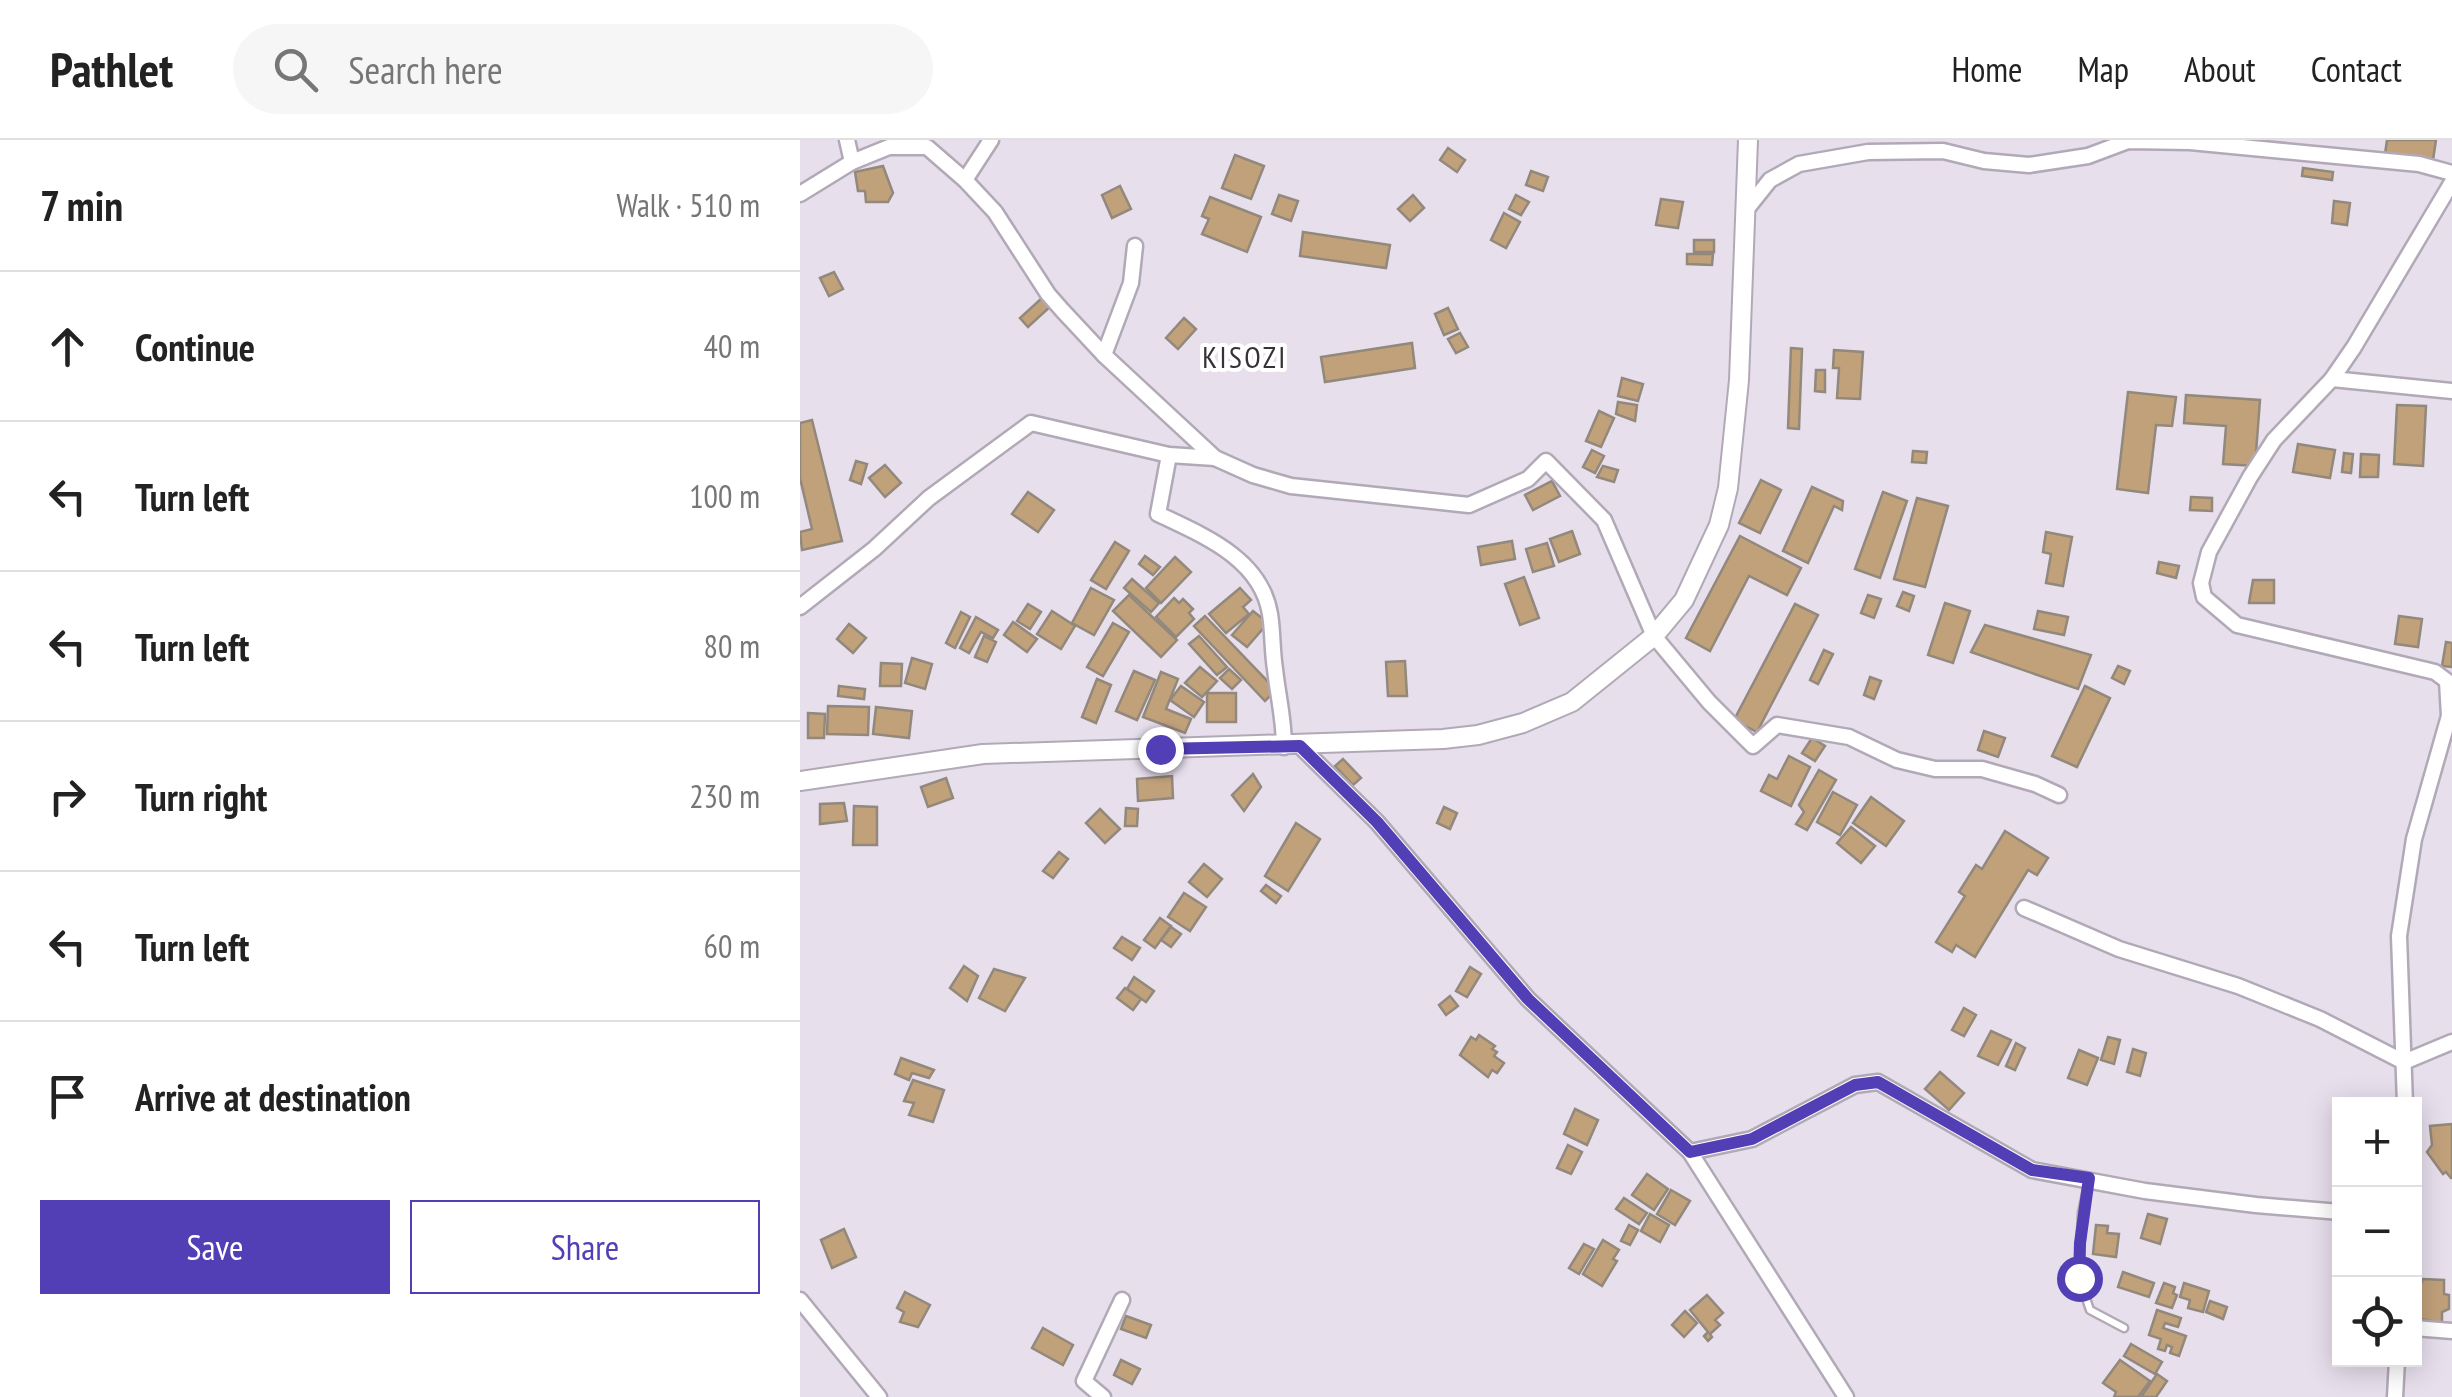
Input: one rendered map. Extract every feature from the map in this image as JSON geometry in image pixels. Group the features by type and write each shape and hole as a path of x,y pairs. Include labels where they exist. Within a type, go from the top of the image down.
{"street":[{"path":"847,140 852,162"},
{"path":"965,180 991,140"},
{"path":"800,780 983,754 1292,746 1478,736 1523,723 1572,702 1654,636 1684,600 1719,525 1728,488 1739,380 1748,140"},
{"path":"1746,210 1770,180 1799,164 1868,152 1943,151 2030,164 2088,156 2128,141 2190,142 2419,164 2452,173"},
{"path":"801,192 852,162 889,147 926,147 995,212 1048,294 1104,355 1215,458 1291,486 1469,505 1528,478 1546,461 1604,520 1654,636 1709,702 1753,746 1777,726 1849,736 1897,760 1935,769 1982,768 2059,795"},
{"path":"2405,1097 2399,936 2414,839 2449,716 2447,681 2435,672 2237,625 2204,597 2201,583 2209,552 2226,517 2274,440 2332,379 2354,348 2452,182"},
{"path":"1104,355 1131,284 1136,246"},
{"path":"2332,379 2452,391"},
{"path":"800,607 874,549 929,498 1030,423 1169,456 1215,458"},
{"path":"1169,456 1158,514 1225,546 1256,581 1270,610 1275,672 1292,746 1377,822 1528,999 1690,1152 1846,1397"},
{"path":"2024,908 2119,949 2238,986 2320,1019 2404,1062 2452,1042"},
{"path":"1690,1152 1752,1139 1855,1085 1878,1082 2032,1170 2182,1196 2332,1211"},
{"path":"1103,1397 1084,1382 1122,1300"},
{"path":"802,1307 879,1397"},
{"path":"2422,1329 2452,1331"},
{"path":"2394,1397 2396,1367"}],"lane":[{"path":"2089,1178 2079,1278 2090,1310 2124,1328"}],"building":[{"path":"2387,140 2436,140 2433,160 2385,154"},
{"path":"1448,148 1465,160 1457,172 1440,160"},
{"path":"1235,155 1264,166 1251,199 1222,188"},
{"path":"883,166 893,193 888,202 866,202 865,191 858,191 855,172"},
{"path":"2303,168 2333,172 2332,180 2302,176"},
{"path":"1531,171 1548,177 1543,191 1526,185"},
{"path":"1120,186 1131,209 1112,218 1102,195"},
{"path":"1279,195 1298,201 1291,221 1272,214"},
{"path":"1413,195 1424,208 1410,221 1398,209"},
{"path":"1516,195 1529,202 1521,215 1509,209"},
{"path":"1210,197 1261,217 1247,252 1202,234 1209,219 1202,216"},
{"path":"1661,199 1683,202 1678,228 1656,225"},
{"path":"2334,201 2350,203 2347,225 2332,223"},
{"path":"1504,213 1520,222 1506,248 1491,240"},
{"path":"1303,232 1390,245 1386,268 1300,256"},
{"path":"1694,240 1714,240 1714,252 1694,252"},
{"path":"1687,254 1713,254 1712,265 1687,264"},
{"path":"834,272 843,289 829,296 820,278"},
{"path":"1043,297 1051,306 1028,327 1020,318"},
{"path":"1448,308 1458,329 1444,335 1435,314"},
{"path":"1184,318 1196,329 1178,349 1166,338"},
{"path":"1460,333 1468,347 1456,353 1448,339"},
{"path":"1412,343 1415,368 1325,382 1321,357"},
{"path":"1791,348 1802,349 1799,429 1788,428"},
{"path":"1834,350 1863,352 1860,399 1837,398 1839,368 1833,368"},
{"path":"1816,370 1825,370 1825,392 1815,391"},
{"path":"1622,378 1643,384 1638,401 1618,396"},
{"path":"2128,392 2176,397 2172,426 2156,425 2148,493 2117,489"},
{"path":"2186,395 2260,400 2255,466 2223,464 2226,426 2184,423"},
{"path":"1618,402 1637,405 1635,421 1616,414"},
{"path":"2397,405 2426,406 2423,466 2394,464"},
{"path":"1599,411 1614,418 1601,447 1586,441"},
{"path":"812,420 842,541 802,550 800,532 812,529 800,478 800,423"},
{"path":"2298,444 2335,450 2330,478 2293,472"},
{"path":"1592,450 1604,456 1595,473 1583,467"},
{"path":"1913,451 1927,452 1926,463 1912,462"},
{"path":"2344,453 2353,454 2351,473 2342,472"},
{"path":"2361,454 2379,455 2378,477 2360,477"},
{"path":"856,461 867,464 861,484 850,480"},
{"path":"885,465 901,483 885,497 869,478"},
{"path":"1603,466 1618,470 1614,482 1597,477"},
{"path":"1761,480 1781,490 1760,533 1739,523"},
{"path":"1552,481 1560,496 1533,510 1525,495"},
{"path":"1812,487 1843,501 1842,510 1834,506 1808,563 1783,551"},
{"path":"1028,492 1054,510 1038,532 1012,514"},
{"path":"1883,492 1907,501 1880,578 1855,569"},
{"path":"2191,497 2212,498 2212,511 2190,510"},
{"path":"1917,498 1948,506 1925,587 1894,579"},
{"path":"1572,531 1580,554 1559,562 1550,539"},
{"path":"2046,532 2072,537 2063,586 2046,583 2051,554 2043,552"},
{"path":"1740,536 1801,568 1787,595 1749,576 1710,651 1686,638"},
{"path":"1512,541 1515,559 1481,565 1478,547"},
{"path":"1115,542 1129,551 1106,589 1091,580"},
{"path":"1547,543 1554,566 1533,572 1526,549"},
{"path":"1145,556 1160,567 1153,575 1139,564"},
{"path":"1175,557 1191,572 1161,603 1146,588"},
{"path":"2159,562 2179,566 2176,578 2157,573"},
{"path":"1524,577 1539,618 1520,625 1505,584"},
{"path":"1132,579 1159,603 1151,612 1124,588"},
{"path":"2253,580 2274,580 2274,603 2249,603"},
{"path":"1091,588 1114,600 1094,635 1072,623"},
{"path":"1240,588 1251,600 1243,607 1249,614 1226,633 1209,614"},
{"path":"1903,592 1914,596 1909,611 1897,606"},
{"path":"1129,595 1177,640 1161,657 1113,611"},
{"path":"1868,595 1881,599 1874,618 1861,613"},
{"path":"1174,598 1179,603 1183,599 1193,609 1189,613 1194,619 1176,637 1156,617"},
{"path":"1945,603 1970,611 1953,663 1928,655"},
{"path":"1028,604 1041,612 1030,629 1017,621"},
{"path":"1795,604 1818,615 1757,732 1734,720"},
{"path":"1052,611 1075,626 1061,649 1037,634"},
{"path":"1253,611 1268,623 1247,647 1232,635"},
{"path":"2038,611 2068,617 2064,635 2034,629"},
{"path":"961,612 970,617 955,648 946,643"},
{"path":"1205,616 1276,690 1265,701 1194,626"},
{"path":"2399,616 2422,619 2418,647 2395,644"},
{"path":"976,617 998,630 993,638 981,632 969,653 960,648"},
{"path":"1013,622 1037,639 1027,652 1004,635"},
{"path":"1113,623 1129,632 1103,676 1087,667"},
{"path":"849,624 866,638 853,653 837,639"},
{"path":"1985,625 2091,655 2078,689 1971,652"},
{"path":"984,636 996,642 987,662 975,657"},
{"path":"1199,636 1227,667 1217,675 1189,644"},
{"path":"2446,642 2452,643 2452,667 2442,666"},
{"path":"1824,650 1833,654 1818,684 1810,680"},
{"path":"912,658 932,664 925,689 905,683"},
{"path":"1405,661 1407,696 1388,696 1386,662"},
{"path":"881,663 902,664 901,686 880,686"},
{"path":"2118,666 2130,671 2124,684 2112,678"},
{"path":"1200,667 1217,681 1202,697 1185,683"},
{"path":"1229,669 1241,680 1232,689 1220,678"},
{"path":"1134,671 1155,680 1137,720 1116,711"},
{"path":"1161,672 1178,679 1166,709 1191,719 1185,733 1143,717"},
{"path":"1870,677 1881,681 1874,699 1864,695"},
{"path":"1097,679 1111,685 1096,723 1082,717"},
{"path":"839,686 865,689 864,699 838,696"},
{"path":"1181,686 1204,702 1194,717 1170,700"},
{"path":"2085,686 2110,698 2077,767 2052,756"},
{"path":"1207,693 1236,693 1236,722 1207,722"},
{"path":"828,706 869,707 868,735 827,734"},
{"path":"876,707 912,711 909,738 873,734"},
{"path":"808,713 825,714 824,738 808,738"},
{"path":"1984,731 2005,738 1998,757 1978,750"},
{"path":"1812,738 1825,746 1815,761 1802,753"},
{"path":"1789,756 1810,767 1791,806 1761,791 1769,775 1777,779"},
{"path":"1343,759 1361,778 1353,785 1335,766"},
{"path":"1819,770 1836,780 1807,830 1796,824 1804,812 1799,805"},
{"path":"1253,774 1261,787 1244,811 1232,795"},
{"path":"1172,776 1173,798 1138,801 1137,779"},
{"path":"946,778 953,798 928,807 921,787"},
{"path":"1833,792 1857,805 1840,835 1817,822"},
{"path":"1871,797 1904,821 1886,846 1853,823"},
{"path":"844,803 847,821 820,824 820,804"},
{"path":"854,806 877,807 877,845 853,845"},
{"path":"1444,807 1457,813 1450,829 1437,823"},
{"path":"1126,808 1138,809 1137,826 1125,826"},
{"path":"1100,809 1120,829 1105,843 1086,823"},
{"path":"1296,823 1320,839 1288,891 1265,876"},
{"path":"1851,827 1875,846 1861,863 1837,843"},
{"path":"2005,831 2048,858 2037,875 2028,870 1975,957 1956,945 1952,952 1936,942 1965,896 1959,892 1976,865 1982,869"},
{"path":"1059,852 1068,859 1053,878 1043,871"},
{"path":"1204,864 1222,879 1207,897 1189,882"},
{"path":"1266,885 1281,896 1276,903 1261,891"},
{"path":"1184,893 1206,907 1190,931 1168,917"},
{"path":"1160,918 1171,926 1155,948 1144,940"},
{"path":"1171,927 1181,934 1171,947 1161,940"},
{"path":"1122,937 1140,948 1132,960 1114,948"},
{"path":"964,966 978,976 967,1001 950,988"},
{"path":"1470,967 1481,974 1467,997 1456,991"},
{"path":"994,969 1025,978 1005,1011 979,998"},
{"path":"1134,977 1154,991 1146,1002 1127,989"},
{"path":"1125,988 1141,999 1133,1010 1117,998"},
{"path":"1450,996 1458,1006 1446,1015 1439,1005"},
{"path":"1964,1008 1976,1015 1964,1036 1952,1030"},
{"path":"1991,1031 2011,1040 1998,1065 1978,1056"},
{"path":"1479,1035 1495,1046 1494,1056 1504,1063 1488,1077 1460,1055 1471,1037 1476,1040"},
{"path":"2108,1037 2120,1040 2114,1064 2101,1060"},
{"path":"2016,1043 2025,1048 2015,1070 2006,1066"},
{"path":"2133,1049 2146,1053 2140,1076 2127,1072"},
{"path":"2079,1050 2098,1058 2087,1085 2068,1078"},
{"path":"901,1058 934,1070 929,1078 912,1073 909,1080 895,1074"},
{"path":"1940,1072 1964,1093 1949,1110 1925,1089"},
{"path":"913,1080 944,1090 933,1122 909,1115 914,1103 904,1101"},
{"path":"1575,1109 1598,1120 1587,1145 1564,1134"},
{"path":"2452,1124 2451,1178 2446,1172 2443,1174 2427,1152 2432,1145 2430,1126"},
{"path":"1568,1145 1582,1152 1571,1174 1557,1168"},
{"path":"1647,1174 1668,1189 1654,1210 1632,1195"},
{"path":"1671,1190 1690,1201 1675,1225 1657,1214"},
{"path":"1624,1198 1647,1213 1639,1224 1616,1209"},
{"path":"1650,1214 1669,1225 1660,1242 1641,1231"},
{"path":"2148,1214 2167,1219 2160,1244 2141,1238"},
{"path":"1629,1225 1638,1230 1630,1245 1621,1241"},
{"path":"2096,1225 2108,1226 2107,1233 2119,1234 2116,1257 2093,1254"},
{"path":"844,1229 856,1257 832,1268 821,1240"},
{"path":"1603,1240 1619,1250 1602,1286 1583,1274"},
{"path":"1584,1244 1594,1249 1579,1274 1569,1268"},
{"path":"2123,1272 2154,1283 2149,1297 2118,1287"},
{"path":"2444,1280 2449,1309 2442,1312 2442,1323 2422,1319 2422,1282"},
{"path":"2164,1283 2175,1287 2173,1293 2177,1295 2172,1308 2156,1303"},
{"path":"2184,1283 2209,1291 2203,1312 2188,1308 2190,1300 2180,1297"},
{"path":"905,1292 930,1305 918,1327 900,1322 904,1312 897,1308"},
{"path":"1707,1295 1723,1313 1715,1320 1720,1325 1708,1341 1704,1336 1708,1332 1690,1310"},
{"path":"2210,1301 2227,1307 2223,1319 2206,1312"},
{"path":"2157,1310 2181,1318 2178,1327 2165,1323 2163,1328 2186,1336 2179,1356 2170,1353 2172,1347 2167,1345 2165,1351 2158,1349 2161,1339 2149,1335"},
{"path":"1685,1311 1697,1323 1684,1337 1672,1325"},
{"path":"1126,1316 1151,1325 1146,1338 1121,1329"},
{"path":"1043,1328 1073,1345 1063,1365 1032,1348"},
{"path":"2131,1344 2162,1362 2155,1374 2124,1356"},
{"path":"1121,1360 1140,1369 1132,1384 1114,1375"},
{"path":"2120,1360 2150,1381 2138,1397 2114,1397 2116,1392 2103,1383"},
{"path":"2157,1374 2167,1381 2156,1397 2141,1397"}],"district":[{"name":"KISOZI","path":"1245,356"}],"route":[{"path":"1160,749 1300,746 1377,822 1528,999 1690,1152 1752,1139 1855,1085 1878,1082 2032,1170 2089,1178 2082,1213 2079,1278"}]}
